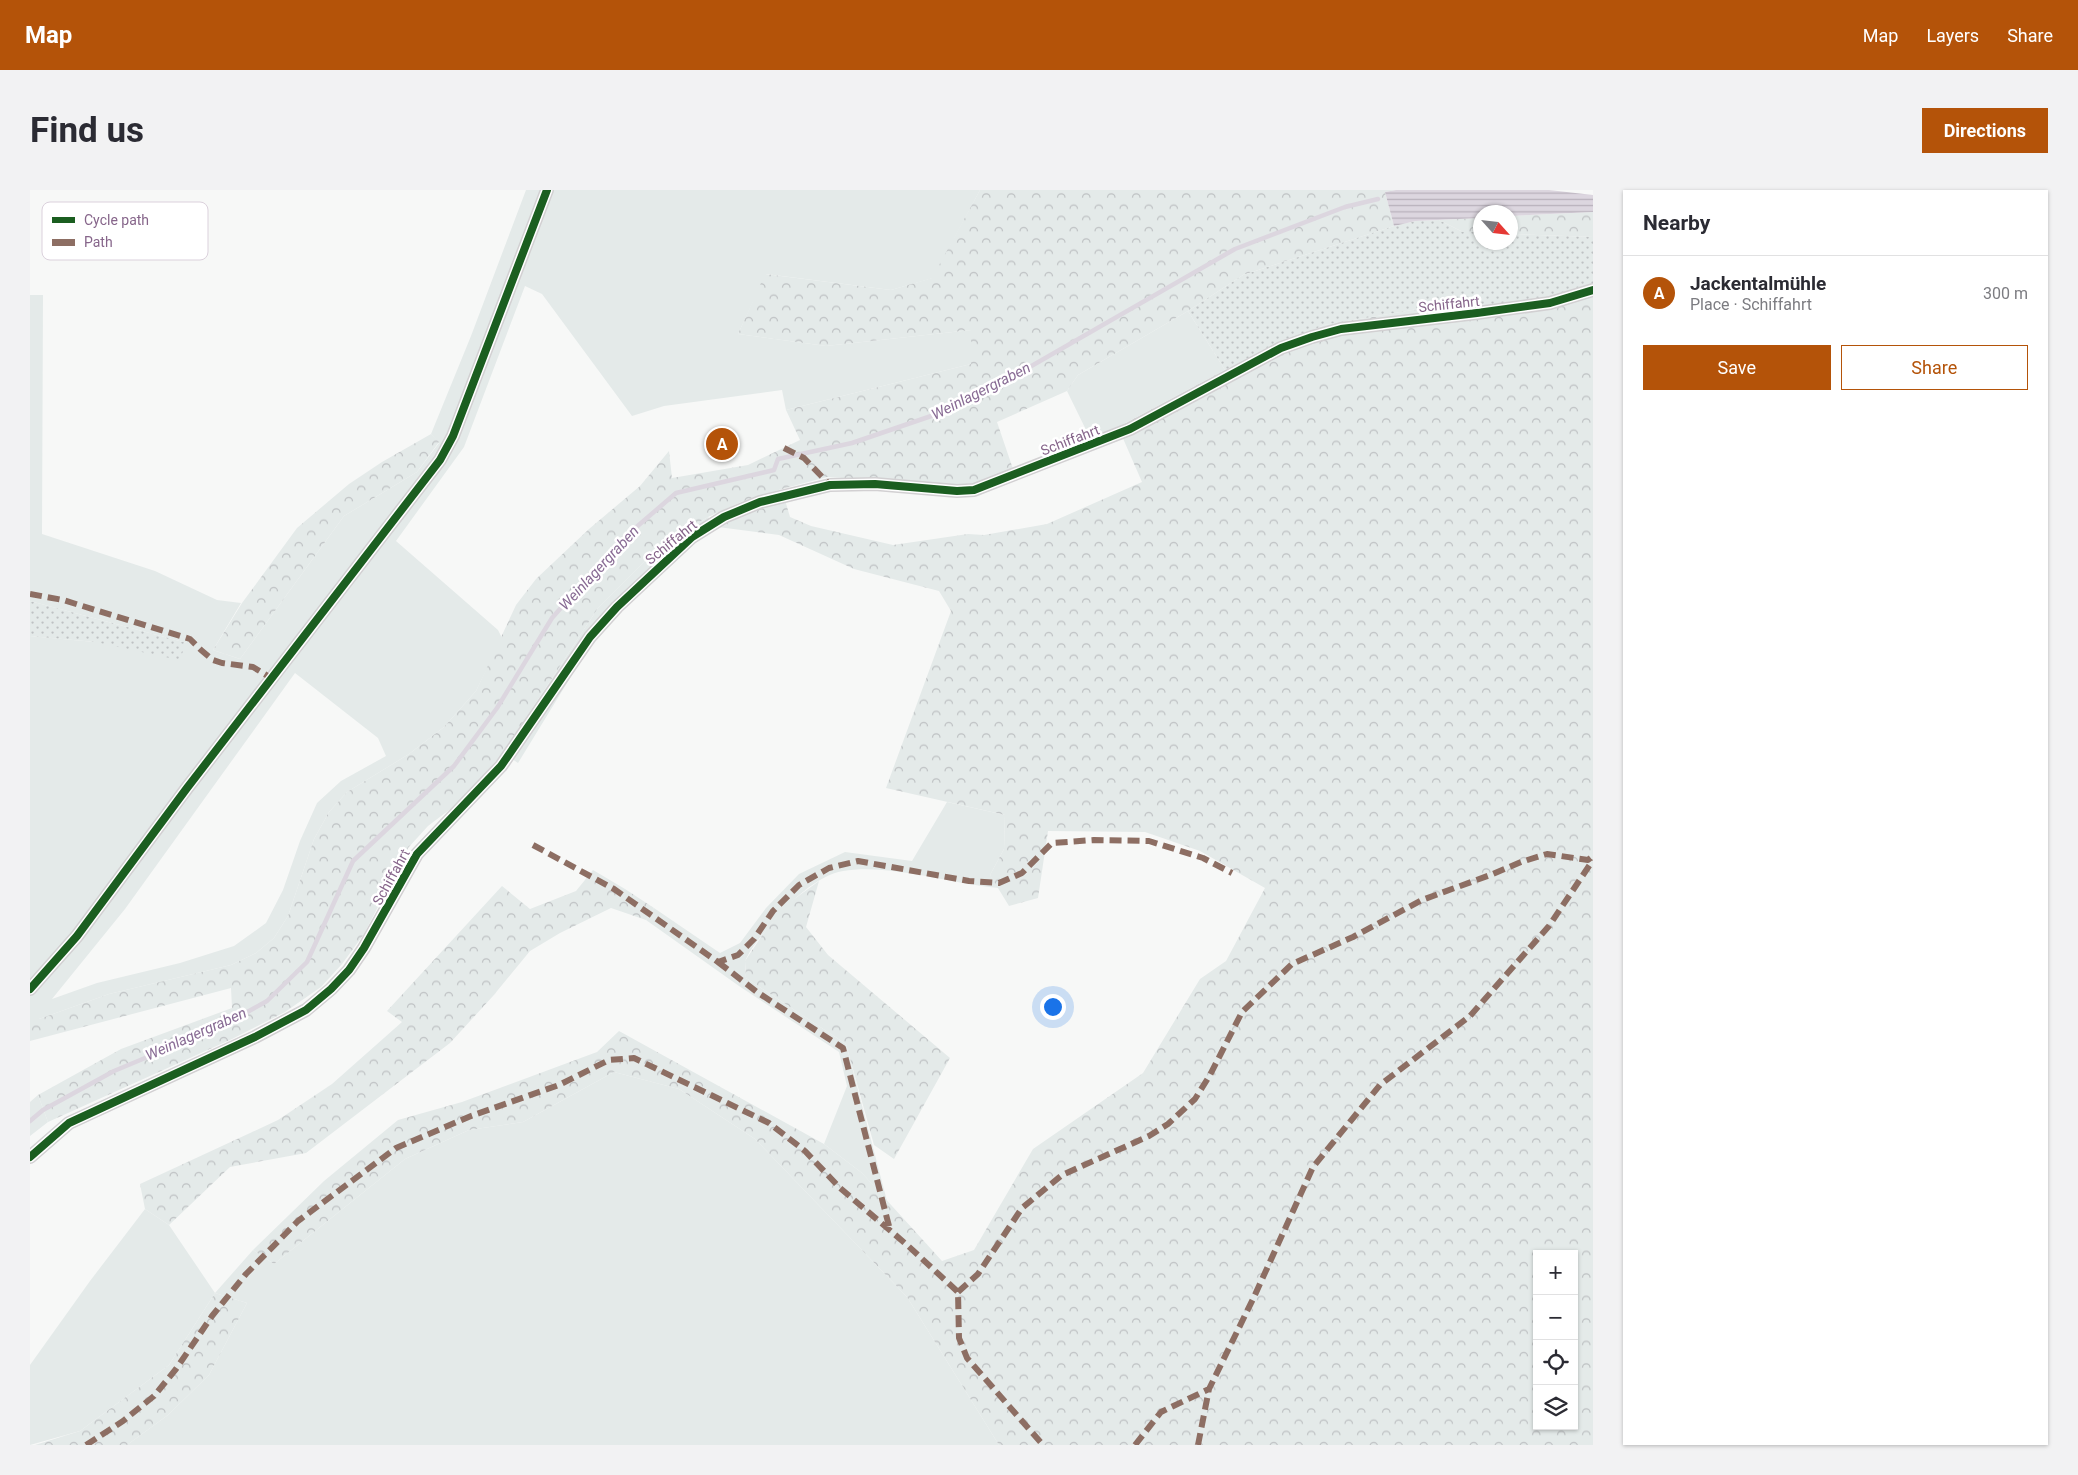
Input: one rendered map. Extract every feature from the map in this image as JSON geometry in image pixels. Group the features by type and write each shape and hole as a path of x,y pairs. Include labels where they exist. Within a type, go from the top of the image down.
{"street":[{"path":"30,988 80,932 187,788 440,460 454,436 547,190"},
{"name":"Schiffahrt","path":"30,1157 69,1123 255,1037 306,1010 331,990 349,970 364,948 417,854 439,829 466,805 501,766 590,637 617,607 663,562 692,537 724,518 760,502 830,485 875,484 957,491 974,490 1130,429 1281,348 1312,337 1341,329 1477,314 1550,303 1593,290"}],"green space":[{"path":"526,190 980,190 933,278 891,290 766,274 738,334 826,346 971,330 971,364 786,410 782,390 664,406 632,416 542,294 525,286 464,447 396,541 498,630 502,638 476,691 444,727 409,754 347,792 329,812 314,839 288,916 274,938 256,953 231,965 109,994 39,1019 30,1019 30,636 95,642 187,643 30,601 30,295 43,295 42,534 155,571 217,600 241,603 213,650 240,659 344,516 417,472 439,443 431,434 471,336","holes":["295,673 378,738 386,756 341,781 317,803 300,841 283,890 266,923 234,946 180,963 97,983 52,999 125,909"]},
{"path":"980,190 1396,190 1385,192 1394,226 1243,275 1188,311 1078,375 1067,391 997,422 1013,469 981,483 951,485 827,477 741,502 708,517 662,544 598,608 503,753 461,801 428,826 408,848 364,934 342,964 321,987 285,1012 232,1039 48,1122 38,1095 121,1049 232,1008 231,988 30,1041 30,1019 39,1019 109,994 231,965 256,953 274,938 288,916 314,839 329,812 347,792 409,754 444,727 476,691 516,605 536,579 589,529 640,486 669,451 672,478 748,465 800,440 786,410 971,364 971,330 826,346 738,334 765,274 891,290 932,278"},
{"path":"1593,212 1593,237 1518,234 1518,216"},
{"path":"1473,218 1473,232 1463,232 1439,220"},
{"path":"1439,220 1463,232 1473,232 1473,250 1518,250 1518,234 1593,237 1593,284 1532,301 1463,308 1418,309 1324,325 1225,370 1188,311 1243,275 1394,226 1416,221"},
{"path":"1593,284 1593,1445 999,1445 907,1297 755,1139 679,1089 614,1072 523,1122 469,1130 405,1159 274,1264 253,1250 324,1181 398,1120 462,1102 597,1052 619,1031 824,1144 862,1173 942,1261 974,1250 1033,1149 1143,1073 1200,979 1226,961 1265,888 1200,851 1145,832 1048,831 1038,898 1009,906 990,875 1004,849 1005,815 886,788 951,611 939,591 854,569 779,535 718,527 715,524 785,500 790,517 811,526 893,545 968,534 984,535 1047,524 1142,482 1118,427 1225,370 1324,325 1418,309 1463,308"},
{"path":"1188,311 1225,370 1118,427 1090,438 1067,391 1078,375"},
{"path":"431,434 439,442 417,472 344,516 240,659 213,650 242,603 297,528 349,484 382,462"},
{"path":"708,517 718,527 674,555 622,604 586,652 518,763 503,753 598,608 662,544"},
{"path":"30,601 187,643 179,660 95,642 30,636"},
{"path":"947,802 1005,815 1004,849 990,875 999,888 900,872 861,869 843,871 824,878 804,891 779,915 758,940 745,961 746,978 846,1044 887,1201 862,1173 824,1144 847,1086 839,1052 739,986 646,920 654,908 720,953 740,943 766,908 799,874 845,852 912,861"},
{"path":"593,870 654,908 646,920 611,908 560,933 530,951 493,996 450,1043 306,1153 230,1167 169,1225 145,1209 140,1184 278,1120 332,1084 402,1022 387,1011 502,886 530,909 576,891"},
{"path":"819,881 806,927 828,955 950,1058 894,1159 874,1145 846,1044 746,978 745,961 763,934 786,905"},
{"path":"614,1072 679,1089 755,1139 907,1297 999,1445 127,1445 168,1415 209,1375 247,1303 215,1293 253,1250 274,1264 405,1159 469,1130 523,1122"},
{"path":"38,1095 48,1122 30,1136 30,1102"},
{"path":"145,1209 169,1225 215,1293 169,1365 80,1431 30,1445 30,1365 90,1281"},
{"path":"215,1293 247,1303 209,1375 168,1415 127,1445 35,1445 80,1431 169,1365"}],"shaded area":[{"path":"1396,190 1549,190 1593,195 1593,212 1518,216 1518,205 1473,205 1473,218 1416,221 1394,226 1385,192"}],"waterway":[{"name":"Weinlagergraben","path":"30,1121 43,1110 114,1071 224,1025 267,1001 307,962 353,861 454,766 497,708 552,618 619,542 676,493 774,470 778,459 852,443 943,412 995,387 1235,249 1345,207 1378,199"}],"marked path":[{"path":"784,448 804,458 830,485"},
{"path":"30,594 63,600 190,639 213,660 253,667 271,678"},
{"path":"533,845 614,889 718,962 738,955 754,939 773,911 799,885 829,868 858,861 969,881 999,883 1022,873 1052,843 1094,840 1149,841 1203,858 1232,873"},
{"path":"958,1292 978,1274 1022,1208 1062,1175 1149,1136 1168,1124 1195,1099 1210,1075 1242,1012 1292,964 1353,937 1422,900 1521,862 1547,854 1588,860 1593,856"},
{"path":"1198,1445 1209,1389 1254,1297 1313,1167 1380,1085 1470,1016 1549,926 1593,860"},
{"path":"718,962 757,992 843,1048 890,1230"},
{"path":"86,1445 123,1421 154,1396 176,1369 212,1316 246,1274 298,1221 396,1148 471,1116 559,1085 609,1060 634,1058 769,1123 805,1151 840,1188 906,1244 958,1292 959,1338 967,1358 1043,1445"},
{"path":"1135,1445 1161,1412 1209,1389"}],"cycle path":[{"path":"30,989 77,936 187,788 440,460 453,436 547,190"},
{"path":"30,1157 69,1123 255,1037 306,1010 331,989 349,970 364,948 417,854 501,766 590,637 617,607 692,537 724,517 760,502 830,485 875,484 957,491 974,490 1130,429 1281,348 1312,337 1341,329 1550,303 1593,290"}],"place":[{"name":"Jackentalmühle","path":"722,444"}]}
